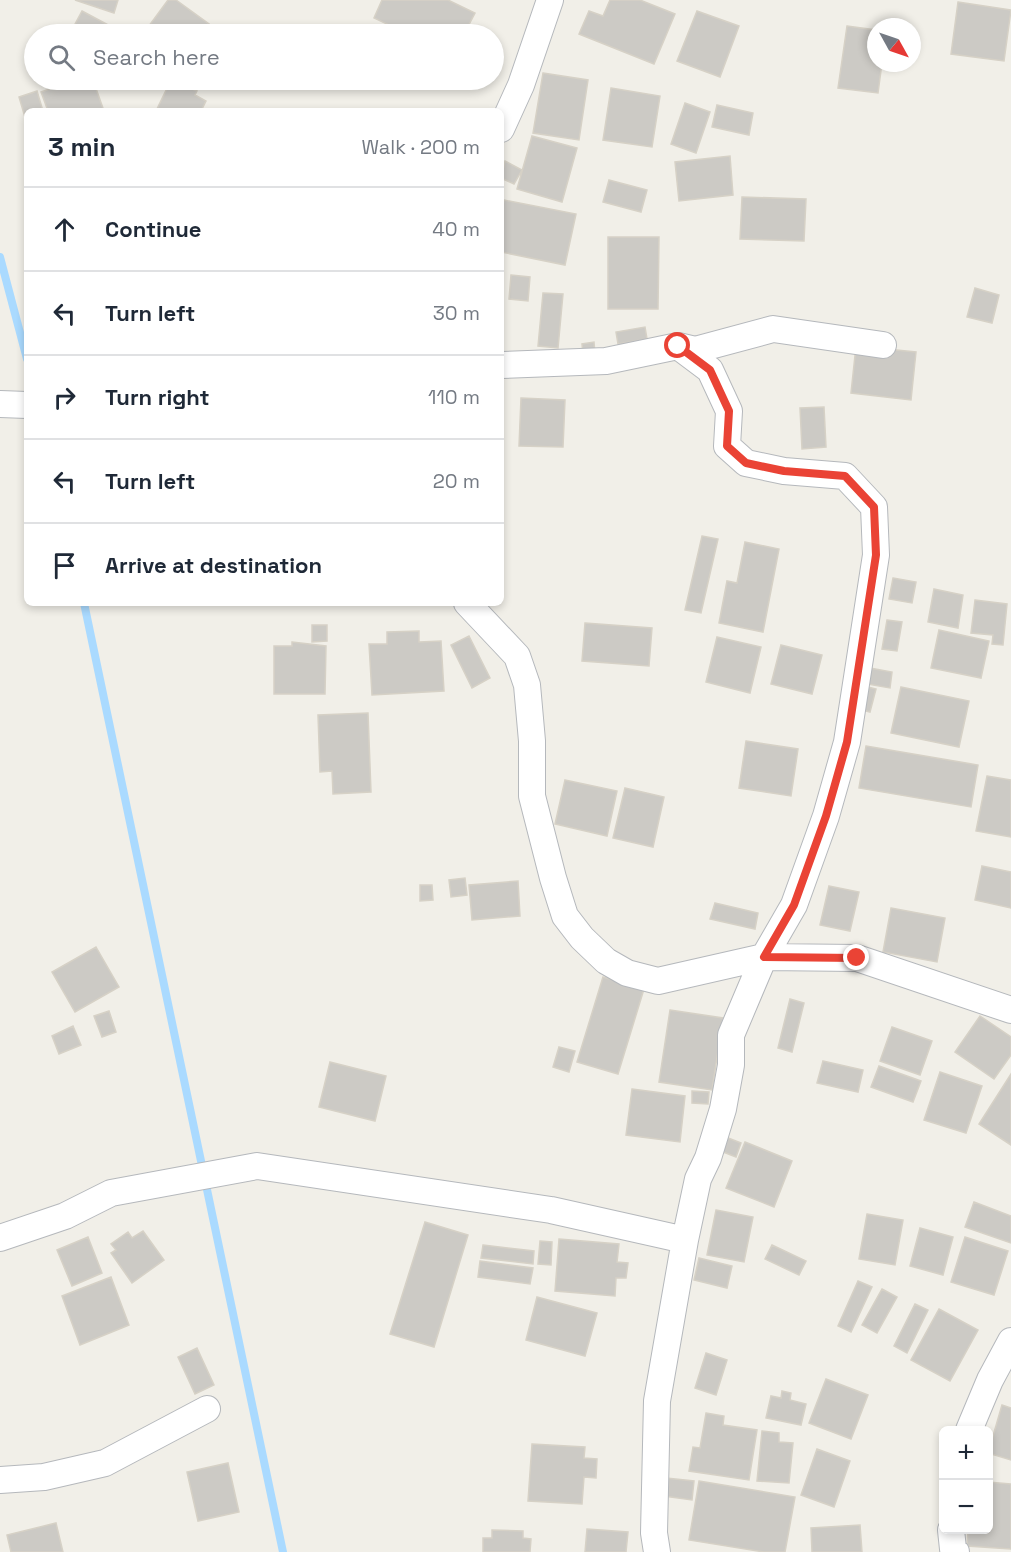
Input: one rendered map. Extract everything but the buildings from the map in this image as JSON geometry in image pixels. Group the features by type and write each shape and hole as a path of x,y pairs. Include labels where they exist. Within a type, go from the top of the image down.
{"street":[{"path":"504,122 521,85 550,0"},
{"path":"504,365 606,362 678,346 695,350 773,329 883,345"},
{"path":"657,1552 654,1533 657,1401 698,1179 708,1158 723,1109 731,1065 731,1035 764,957 794,905 826,816 847,742 876,555 874,507 845,476 784,471 746,463 727,446 729,411 710,370 678,346"},
{"path":"0,404 24,405"},
{"path":"470,606 517,656 527,686 532,741 532,796 565,916 582,938 606,961 627,973 658,981 764,957 857,958 1011,1010"},
{"path":"0,1238 65,1216 111,1193 257,1166 551,1210 685,1240"},
{"path":"971,1426 990,1380 1011,1341"},
{"path":"0,1480 44,1477 105,1463 207,1409"}],"waterway":[{"path":"0,257 24,348"},
{"path":"85,606 283,1552"}],"route":[{"path":"678,346 710,370 729,411 727,446 746,463 784,471 845,476 874,507 876,555 847,742 826,816 794,905 764,957 857,958"}]}
